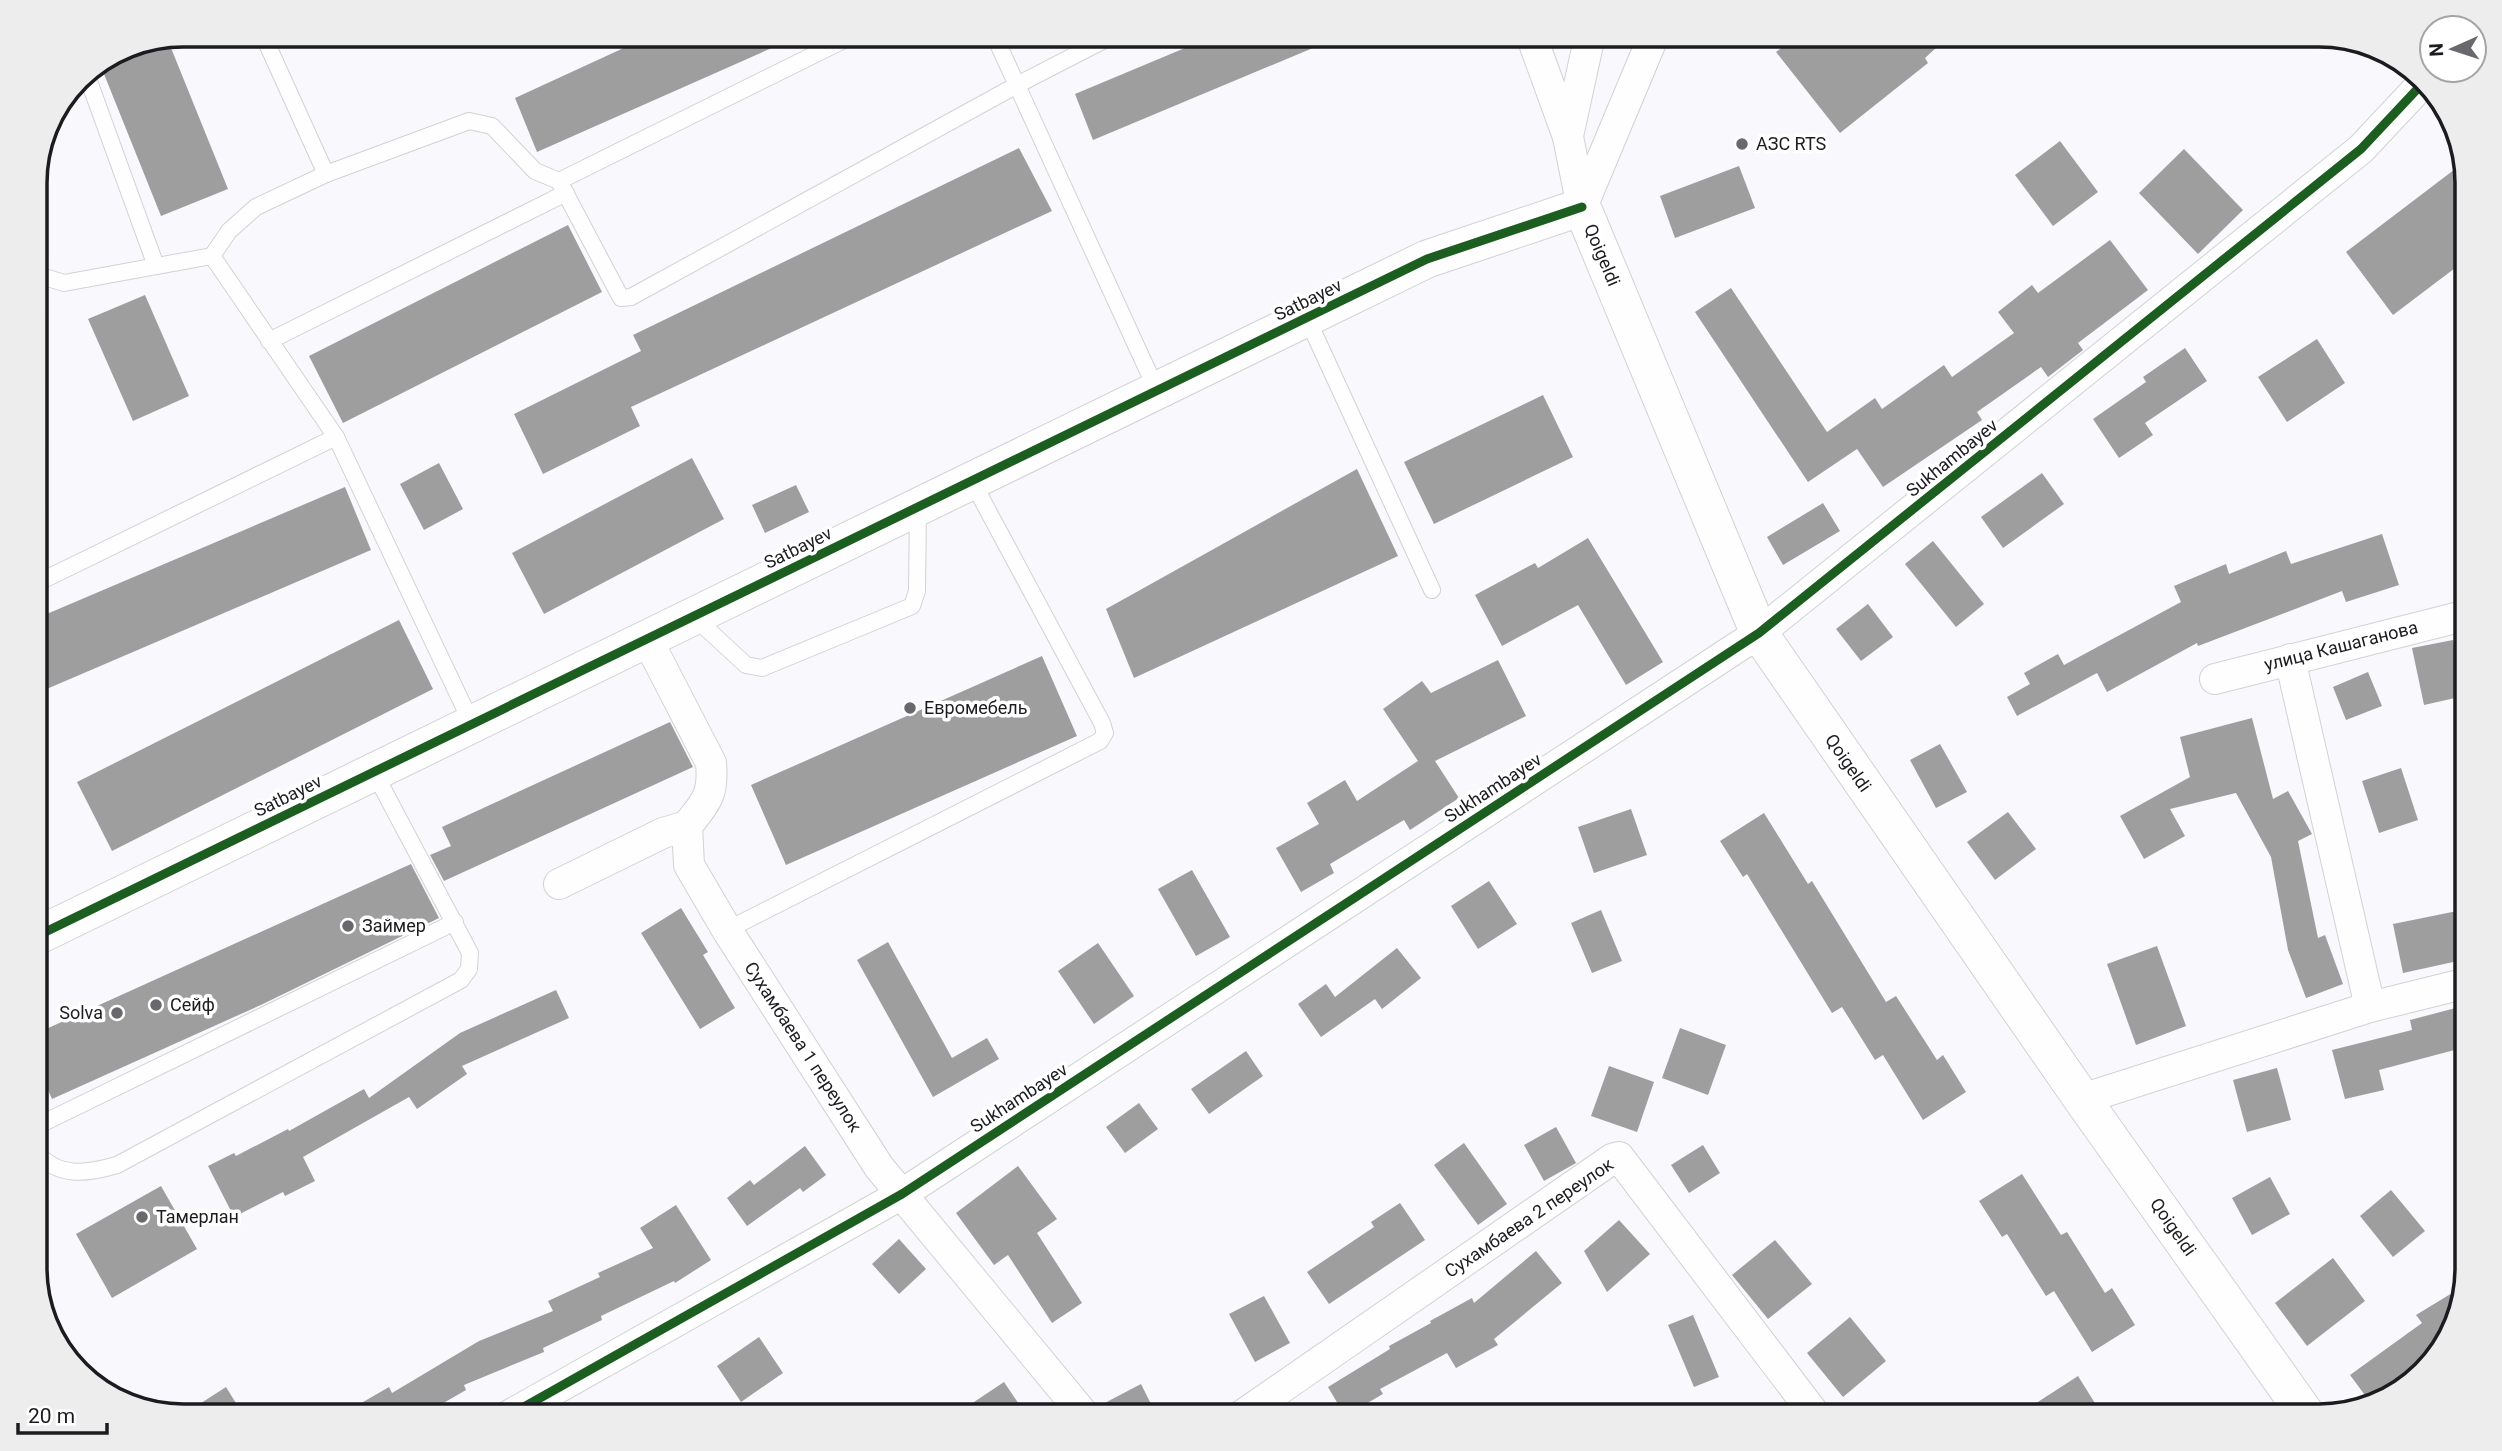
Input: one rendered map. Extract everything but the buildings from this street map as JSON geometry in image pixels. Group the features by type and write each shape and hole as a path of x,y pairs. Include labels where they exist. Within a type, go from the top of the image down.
{"street":[{"name":"Qoigeldi","path":"1535,47 1568,137 1582,208 1759,633 2082,1099 2298,1404"},
{"path":"1568,137 1587,47"},
{"path":"1582,208 1649,47"},
{"name":"Sukhambayev","path":"529,1404 902,1194 1759,633 2361,149 2417,89"},
{"name":"Satbayev","path":"48,930 1427,260 1582,208"},
{"name":"улица Кашаганова","path":"2215,679 2454,618"},
{"path":"559,884 663,833 687,826 708,800 713,784 711,763 647,639"},
{"path":"2290,659 2370,1007"},
{"name":"Сухамбаева 1 переулок","path":"687,826 689,865 727,930 879,1167 1074,1404"},
{"path":"2082,1099 2370,1007 2455,986"},
{"name":"Сухамбаева 2 переулок","path":"1258,1404 1612,1158 1619,1157 1807,1404"}],"lane":[{"path":"269,48 326,174"},
{"path":"269,341 830,48"},
{"path":"1000,48 1157,391"},
{"path":"48,278 64,283 212,256 229,231 256,206 326,174 469,121 492,126 535,171 563,187 621,298 631,298 1090,48"},
{"path":"90,84 156,266"},
{"path":"212,256 336,438 472,724"},
{"path":"1307,318 1432,590"},
{"path":"48,578 336,438"},
{"path":"727,930 1100,741 1105,733 972,481"},
{"path":"694,617 746,665 762,668 912,606 917,592 918,507"},
{"path":"48,1162 66,1172 95,1172 117,1165 461,981 469,969 470,953 374,772"},
{"path":"48,1121 455,922"}],"cycle path":[{"path":"529,1404 902,1194 1759,633 2361,149 2417,89"},
{"path":"48,931 1427,259 1582,207"}],"place":[{"name":"АЗС RTS","path":"1742,144"},
{"name":"Евромебель","path":"910,708"},
{"name":"Займер","path":"348,926"},
{"name":"Сейф","path":"156,1005"},
{"name":"Solva","path":"117,1013"},
{"name":"Тамерлан","path":"142,1217"}]}
